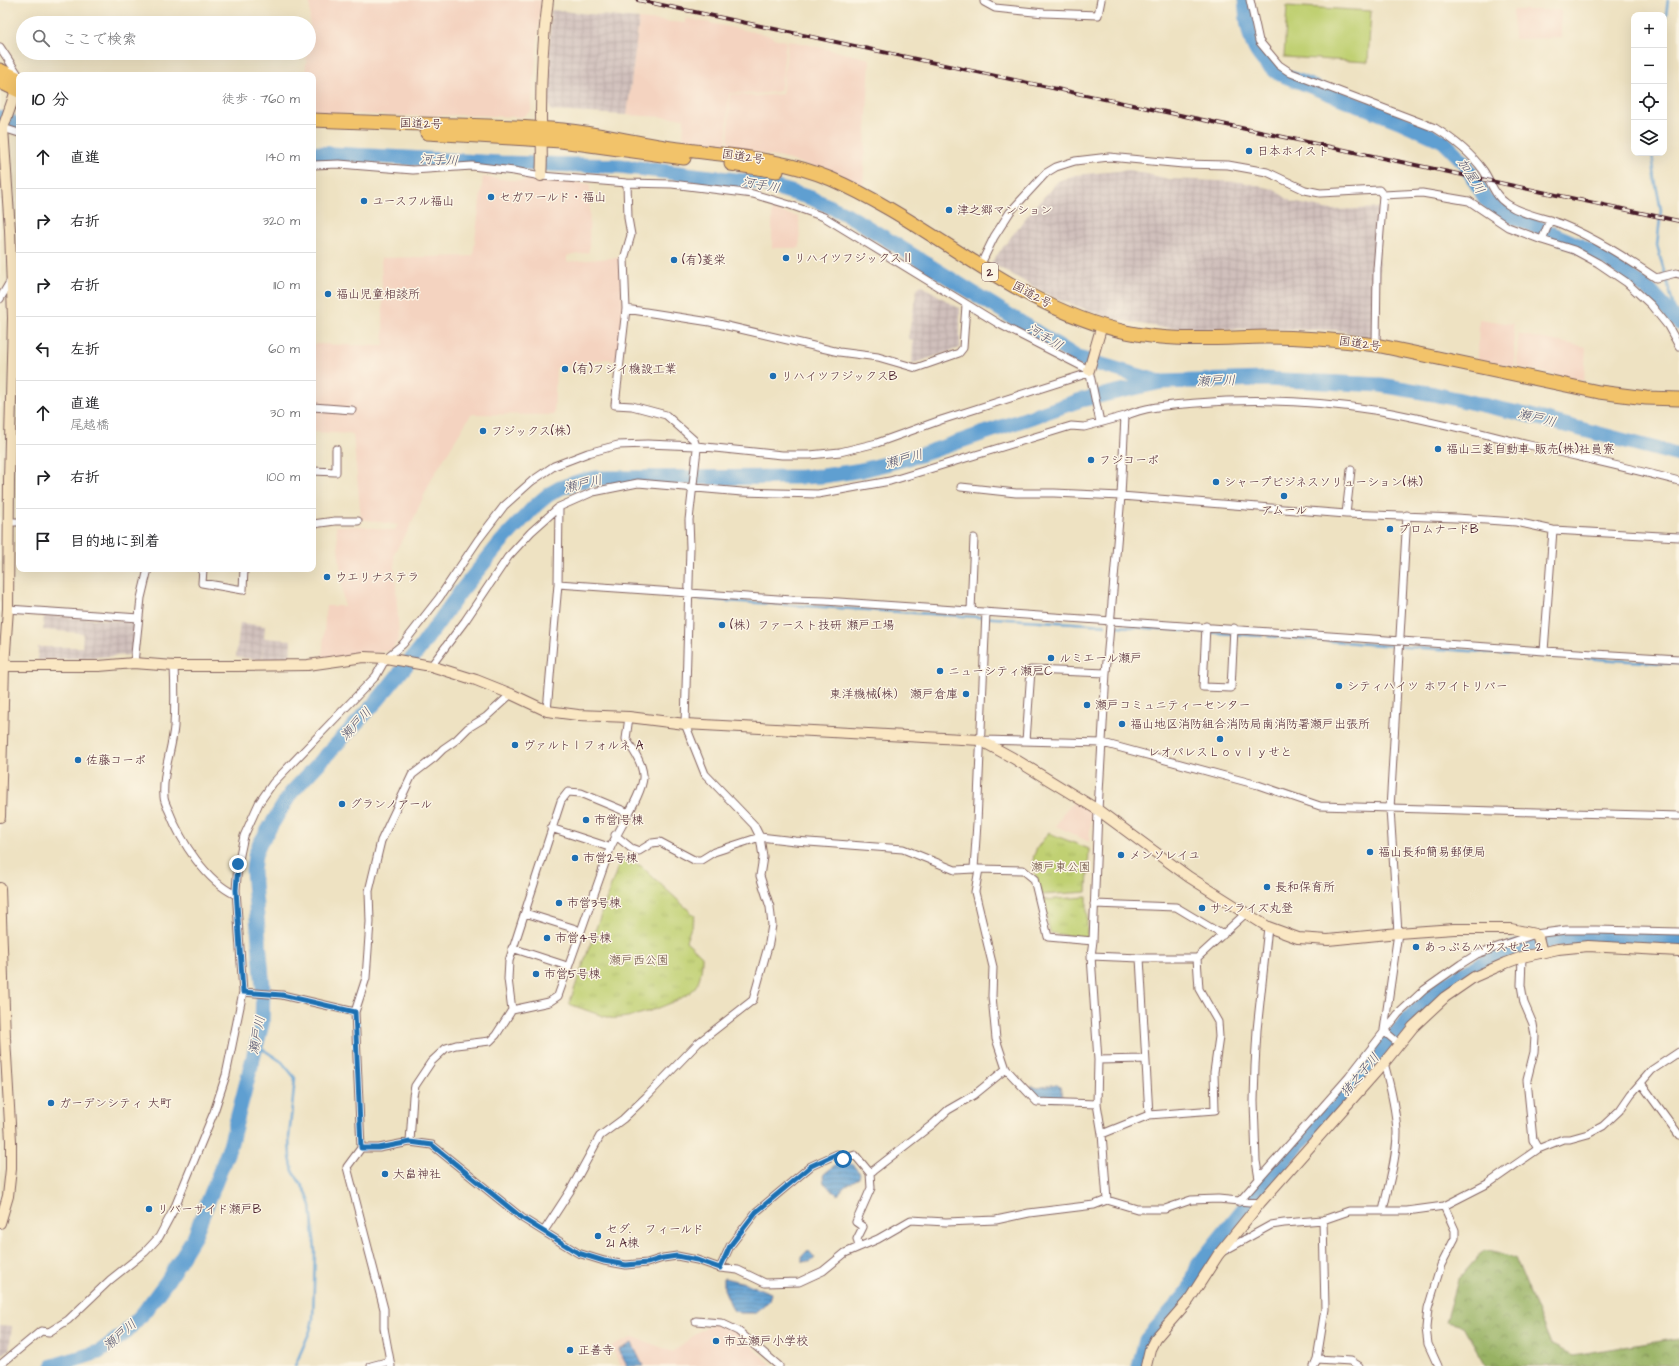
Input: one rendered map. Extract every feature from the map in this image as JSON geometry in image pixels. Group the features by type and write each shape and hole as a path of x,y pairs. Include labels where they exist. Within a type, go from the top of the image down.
{"highway":[{"path":"0,70 16,82"},
{"path":"0,82 16,84"},
{"name":"国道2号","path":"316,120 542,134 633,152 774,170 812,181 876,211 977,275 1032,306 1059,319 1101,329 1163,337 1202,339 1293,338 1340,340 1376,345 1599,392 1646,398 1679,399"},
{"name":"国道2号","path":"316,128 432,133 605,135 676,148 754,157 798,167 830,178 858,192 1036,299 1128,341 1201,348 1275,346 1340,349 1382,354 1599,402 1679,408"}],"street":[{"path":"541,174 543,156 542,134 545,24 548,0"},
{"path":"984,0 984,2 995,8 1044,13 1098,15 1101,0"},
{"path":"1250,0 1259,42 1279,65 1291,73 1435,128 1453,138 1466,151 1483,170 1498,197 1506,204 1592,239 1656,278 1677,273"},
{"path":"0,47 16,80"},
{"path":"0,817 2,667 14,522 16,388 10,235 2,128 16,90"},
{"path":"2,128 16,132"},
{"path":"980,266 994,237 1010,212 1046,173 1056,166 1075,161 1110,157 1183,164 1228,165 1267,172 1305,190 1320,193 1379,190 1384,195 1422,194 1470,201 1508,227 1574,250 1598,263 1626,282 1668,326 1679,346"},
{"path":"316,165 339,164 413,170 472,166 627,183 672,184 753,194 824,217 966,305 1089,372"},
{"path":"544,1231 570,1191 600,1136 623,1119 642,1101 698,1043 753,1000 769,943 772,925 770,907 760,876 763,857 760,837 754,825 705,774 685,724 689,520 696,448 694,440 666,415 632,406 615,405 626,309 624,258 631,235 628,218 627,183"},
{"path":"1376,345 1376,269 1384,195"},
{"path":"1542,239 1550,222"},
{"path":"0,299 11,280"},
{"path":"626,309 710,322 839,352 878,357 916,368 959,352 963,348 966,305"},
{"path":"1100,420 1089,372 1101,329"},
{"path":"0,1365 41,1331 49,1332 68,1320 110,1280 145,1252 159,1236 174,1209 214,1112 226,1075 245,992 236,895 238,864 244,836 259,803 273,783 376,676 403,644 439,598 478,540 504,506 532,481 554,466 588,453 618,445 647,444 782,455 810,455 840,452 877,443 941,420 1089,372"},
{"path":"428,665 465,621 508,558 531,532 559,507 593,492 638,483 692,486 742,492 818,494 890,481 1071,426 1084,427 1100,420 1126,416 1134,412 1224,401 1291,402 1347,406 1381,411 1466,429 1679,481"},
{"path":"316,407 352,410"},
{"path":"1108,1200 1102,1134 1097,1104 1098,1060 1091,956 1093,941 1098,810 1106,673 1121,496 1126,416"},
{"path":"316,471 336,472 336,449"},
{"path":"1346,514 1352,470"},
{"path":"961,487 1016,493 1121,496 1346,514 1407,515 1516,522 1553,530 1679,537"},
{"path":"547,711 558,584 559,507"},
{"path":"1385,1032 1398,933 1390,809 1407,515"},
{"path":"316,524 335,521 358,521"},
{"path":"1544,651 1553,530"},
{"path":"971,611 974,538"},
{"path":"134,663 141,598 147,572"},
{"path":"203,572 202,583 244,590 244,572"},
{"path":"558,584 971,611 985,616 1111,620 1206,630 1399,644 1679,659"},
{"path":"8,609 139,618"},
{"path":"985,616 975,892 993,967 992,996 996,1039 1006,1069 1037,1102 1097,1104"},
{"path":"1206,630 1203,686 1231,688 1234,632"},
{"path":"2,667 99,666 134,663 174,666 308,665 364,657 390,658 428,665 511,694 547,711 578,715 629,717 685,724 980,740 1103,743 1258,785 1320,806 1679,816"},
{"path":"174,666 174,728 167,760 164,798 178,833 186,846 203,867 225,890 236,895"},
{"path":"1026,741 1031,670 1106,673"},
{"path":"371,1366 391,1363 384,1328 384,1309 347,1168 361,1148 355,1012 366,978 370,922 369,891 381,841 412,775 456,740 468,728 486,717 511,694"},
{"path":"512,1010 550,1002 558,996 615,835 629,813 639,793 644,777 635,752 626,739 629,717"},
{"path":"980,740 1013,758 1098,810 1189,877 1245,914 1268,927 1298,938 1328,940 1398,933 1488,928 1511,929 1537,936"},
{"path":"410,1142 415,1086 431,1062 446,1048 456,1045 490,1041 496,1035 512,1010 508,979 509,961 512,948 525,913 551,828 561,801 568,792 581,793 629,813"},
{"path":"551,828 606,846"},
{"path":"615,835 631,848 640,851 652,843 660,842 694,860 701,860 714,852 760,837 903,849 955,870 1023,870 1034,879 1048,937 1093,941"},
{"path":"0,888 11,1169 8,1196 0,1223"},
{"path":"1094,904 1176,907 1223,935"},
{"path":"525,913 576,929"},
{"path":"1091,956 1197,958 1245,914"},
{"path":"1259,1179 1255,1146 1255,1066 1257,1030 1268,927"},
{"path":"1241,1202 1259,1179 1349,1077 1408,1004 1439,978 1477,954 1537,936 1566,930 1679,932"},
{"path":"1537,936 1541,951"},
{"path":"1146,1366 1150,1349 1155,1338 1189,1300 1218,1255 1258,1203 1384,1063 1397,1042 1429,1010 1459,987 1491,969 1541,951 1588,946 1679,951"},
{"path":"512,948 564,965"},
{"path":"1522,957 1521,985 1524,1003 1533,1024 1535,1036 1534,1052 1527,1080 1533,1140 1538,1149"},
{"path":"1140,958 1149,1115"},
{"path":"1102,1134 1149,1115 1215,1110 1214,1072 1219,1036 1218,1022 1199,989 1197,958"},
{"path":"245,992 279,994 355,1012"},
{"path":"1385,1032 1397,1042"},
{"path":"1218,1255 1271,1225 1323,1220 1349,1211 1425,1209 1444,1206 1489,1183 1538,1149 1563,1139 1570,1139 1588,1134 1603,1126 1620,1110 1640,1083 1652,1070 1679,1052"},
{"path":"1098,1060 1145,1059"},
{"path":"1383,1211 1394,1158 1397,1133 1393,1098 1384,1063"},
{"path":"870,1173 933,1124 948,1110 974,1095 1006,1069"},
{"path":"1640,1083 1679,1135"},
{"path":"361,1148 379,1148 410,1142 432,1145 522,1218 578,1253 604,1261 626,1265 647,1263 663,1258 677,1256 697,1260 720,1268 738,1270 765,1283 799,1282 823,1271 845,1253 878,1239 889,1231 911,1220 946,1222 996,1220 1029,1213 1094,1205 1108,1200 1137,1209 1165,1210 1192,1200 1218,1199 1258,1203"},
{"path":"720,1268 730,1246 756,1212 811,1166 837,1154 843,1159 855,1155 870,1173 871,1188 856,1222 863,1227 857,1239 859,1247"},
{"path":"1438,1366 1428,1344 1426,1328 1428,1308 1441,1265 1454,1238 1455,1230 1444,1206"},
{"path":"1323,1220 1325,1309 1316,1363 1351,1361 1359,1366"},
{"path":"696,1321 721,1324 738,1331 779,1366"}],"shaded area":[{"path":"310,0 541,0 531,111 522,117 316,113 316,72 305,72 306,60 316,60 316,16 310,16"},
{"path":"551,10 639,19 627,115 551,111 547,96"},
{"path":"1513,10 1561,10 1561,38 1514,39"},
{"path":"686,18 772,36 772,38 786,41 781,89 778,92 755,94 729,93 726,148 683,141 684,118 627,115 639,19 685,23"},
{"path":"788,40 870,59 863,186 830,172 783,158 728,148 730,94 755,96 782,94"},
{"name":"日本ホイスト","path":"1129,170 1169,179 1242,182 1273,189 1292,202 1331,210 1379,208 1379,340 1336,330 1163,328 1113,319 1054,298 991,263 1027,216 1058,181 1075,175"},
{"path":"483,177 521,181 530,179 552,179 590,184 589,252 567,256 567,262 621,257 623,308 620,362 607,359 556,368 554,415 473,414 470,416 432,478 408,531 394,553 399,638 392,650 338,660 322,660 326,606 344,606 336,526 361,526 394,531 398,525 361,519 353,434 316,432 316,344 384,346 381,258 473,256"},
{"path":"772,210 799,217 800,248 772,248"},
{"path":"921,285 960,309 960,348 912,364 913,341 908,338 917,289"},
{"path":"1479,319 1513,324 1515,367 1478,359"},
{"path":"1518,334 1586,347 1584,381 1517,367"},
{"path":"44,615 136,622 133,655 38,660 38,647 82,647 83,633 43,630"},
{"path":"240,623 265,626 264,638 291,640 290,661 263,660 263,646 262,660 236,657"},
{"path":"1075,800 1092,809 1089,842 1056,826 1063,813"},
{"name":"市立瀬戸小学校","path":"715,1323 735,1331 773,1366 621,1366 611,1346 634,1337 673,1352 698,1332"},
{"path":"0,1325 12,1326 9,1350 0,1356"}],"green space":[{"path":"1287,6 1371,11 1368,62 1284,57"},
{"name":"瀬戸東公園","path":"1049,833 1089,849 1087,892 1042,895 1033,862 1037,849"},
{"name":"瀬戸西公園","path":"621,858 641,866 695,916 686,941 702,956 702,965 695,987 685,996 665,1006 640,1014 628,1017 610,1018 569,1004"},
{"name":"瀬戸東公園","path":"1087,897 1087,938 1050,933 1043,900"},
{"path":"1484,1250 1515,1257 1551,1344 1573,1355 1679,1338 1679,1366 1486,1366 1463,1326 1446,1322 1458,1280"}],"water":[{"path":"1056,1084 1060,1087 1063,1100 1044,1100 1030,1088 1032,1086 1038,1088"},
{"path":"841,1160 854,1166 860,1173 859,1178 844,1187 838,1195 824,1183 823,1175"},
{"path":"808,1250 815,1258 810,1262 802,1261 802,1256"},
{"path":"724,1278 745,1283 771,1293 769,1301 754,1313 740,1313 733,1310 724,1289"},
{"path":"632,1343 643,1366 627,1366 619,1350"}],"waterway":[{"name":"加屋川","path":"1245,0 1249,33 1252,42 1262,59 1270,67 1280,74 1399,121 1443,141 1464,162 1486,200 1500,211 1585,248 1611,262 1651,292 1679,323"},
{"path":"1666,12 1668,0"},
{"name":"河手川","path":"0,118 16,124"},
{"name":"河手川","path":"316,153 501,163 620,166 760,183 811,198 848,215 1078,358 1160,382"},
{"path":"1652,156 1661,210 1657,245 1678,322"},
{"name":"瀬戸川","path":"53,1366 99,1352 124,1334 144,1312 167,1281 194,1237 230,1146 262,1024 263,987 253,871 255,855 259,845 291,793 377,701 418,651 461,591 501,542 536,505 548,495 560,488 580,481 597,478 801,477 823,476 862,470 920,455 1081,400 1161,382 1265,379 1381,385 1434,394 1527,415 1679,455"},
{"path":"695,599 1105,625"},
{"path":"1117,626 1262,636"},
{"path":"1268,636 1405,647 1679,664"},
{"name":"猪之子川","path":"1139,1366 1146,1340 1189,1291 1198,1265 1257,1192 1409,1018 1442,986 1483,963 1514,948 1556,940 1599,938 1679,941"},
{"path":"254,1054 264,1050 282,1062 295,1078 289,1137 290,1157 293,1171 307,1194 311,1206 315,1251 313,1319 310,1331 295,1366"}],"railway":[{"path":"638,0 1679,221"}],"place":[{"name":"日本ホイスト","path":"1249,151"},
{"name":"セガワールド・福山","path":"491,197"},
{"name":"ユースフル福山","path":"364,201"},
{"name":"津之郷マンション","path":"949,210"},
{"name":"リハイツフジックスⅡ","path":"786,258"},
{"name":"(有)菱栄","path":"674,260"},
{"name":"福山児童相談所","path":"328,294"},
{"name":"(有)フジイ機設工業","path":"565,369"},
{"name":"リハイツフジックスB","path":"773,376"},
{"name":"フジックス(株)","path":"483,431"},
{"name":"福山三菱自動車 販売(株)社員寮","path":"1438,449"},
{"name":"フジコーポ","path":"1091,460"},
{"name":"シャープビジネスソリューション(株)","path":"1216,482"},
{"name":"アムール","path":"1284,496"},
{"name":"プロムナードB","path":"1390,529"},
{"name":"ウエリナステラ","path":"327,577"},
{"name":"(株）ファースト技研 瀬戸工場","path":"722,625"},
{"name":"ルミエール瀬戸","path":"1051,658"},
{"name":"ニューシティ瀬戸C","path":"940,671"},
{"name":"シティハイツ ホワイトリバー","path":"1339,686"},
{"name":"東洋機械(株） 瀬戸倉庫","path":"966,694"},
{"name":"瀬戸コミュニティーセンター","path":"1087,705"},
{"name":"福山地区消防組合消防局南消防署瀬戸出張所","path":"1122,724"},
{"name":"レオパレスＬｏｖｌｙせと","path":"1220,739"},
{"name":"ヴァルトｌフォルネ A","path":"515,745"},
{"name":"佐藤コーポ","path":"78,760"},
{"name":"グランノアール","path":"342,804"},
{"name":"市営1号棟","path":"586,820"},
{"name":"福山長和簡易郵便局","path":"1370,852"},
{"name":"メンソレイユ","path":"1121,855"},
{"name":"市営2号棟","path":"575,858"},
{"name":"長和保育所","path":"1267,887"},
{"name":"市営3号棟","path":"559,903"},
{"name":"サンライズ丸登","path":"1202,908"},
{"name":"市営4号棟","path":"547,938"},
{"name":"あっぷるハウスせと 2","path":"1416,947"},
{"name":"市営5号棟","path":"536,974"},
{"name":"ガーデンシティ 大町","path":"51,1103"},
{"name":"大畠神社","path":"385,1174"},
{"name":"リバーサイド瀬戸B","path":"149,1209"},
{"name":"セダ． フィールド 21 A棟","path":"598,1236"},
{"name":"市立瀬戸小学校","path":"716,1341"},
{"name":"正善寺","path":"570,1350"}],"route":[{"path":"238,864 236,890 243,992 282,995 355,1012 361,1148 379,1148 410,1142 432,1145 522,1218 578,1253 604,1261 626,1265 647,1263 663,1258 677,1256 697,1260 720,1268 730,1246 756,1212 787,1184 819,1161 837,1154 843,1159"}]}
